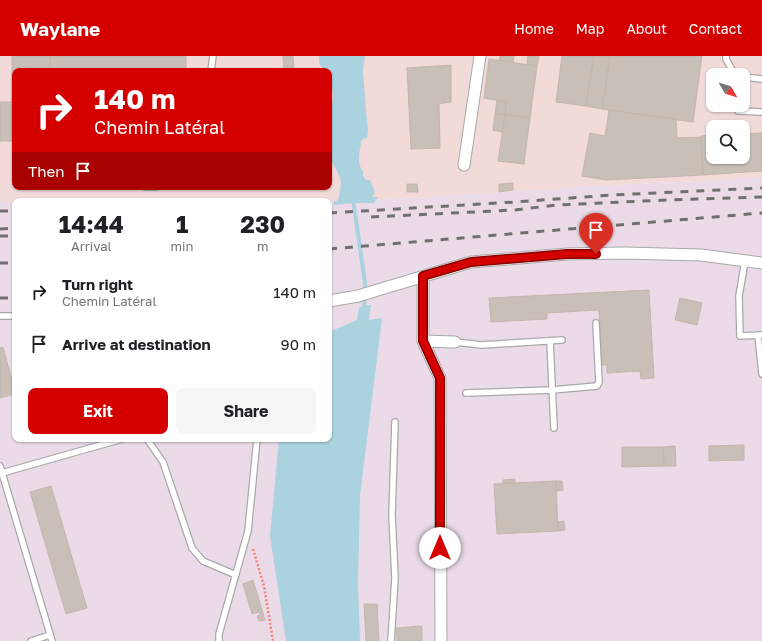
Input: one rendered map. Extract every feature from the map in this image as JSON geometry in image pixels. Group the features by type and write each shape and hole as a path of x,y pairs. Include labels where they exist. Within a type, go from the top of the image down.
{"street":[{"path":"464,165 480,56"},
{"path":"332,300 373,292 471,262 567,254 625,253 701,255 762,263"},
{"path":"423,276 423,341 440,378 441,641"},
{"path":"423,341 455,342"}],"lane":[{"path":"212,68 213,56"},
{"path":"726,56 731,68"},
{"path":"750,79 762,79"},
{"path":"750,112 762,112"},
{"path":"745,261 739,296 740,336 760,335 762,374"},
{"path":"0,316 12,316"},
{"path":"466,392 552,390 597,386 599,382 596,323"},
{"path":"455,342 482,345 562,340"},
{"path":"550,341 554,428"},
{"path":"391,641 395,578 392,515 395,422"},
{"path":"2,473 111,442"},
{"path":"149,442 163,462 192,548 203,561 236,575"},
{"path":"219,641 219,634 248,531 257,442"},
{"path":"0,466 51,638 31,641"}],"path":[{"path":"248,531 264,586 273,641"}],"shaded area":[{"path":"0,56 762,56 762,178 612,185 332,202 332,198 12,198 12,201 0,201"},
{"path":"762,178 762,641 0,641 0,201 12,201 12,442 332,442 332,202 612,185"}],"water":[{"path":"319,56 365,56 363,71 368,131 367,138 363,139 361,142 359,161 363,171 363,176 366,180 370,180 373,187 375,193 372,197 378,197 374,203 334,205 334,201 337,201 339,197 341,183 340,177 332,162 332,68 322,68 319,62"},
{"path":"371,305 369,320 382,318 360,496 358,584 360,641 286,641 270,536 279,442 332,442 332,331 357,320 359,307"}],"building":[{"path":"12,56 50,56 50,68 12,68"},
{"path":"50,56 186,56 186,68 50,68"},
{"path":"283,56 293,56 294,68 284,68"},
{"path":"500,56 514,56 513,62 499,60"},
{"path":"528,56 539,56 537,66 527,64"},
{"path":"562,56 594,56 586,106 556,102"},
{"path":"594,56 610,56 602,109 586,106"},
{"path":"610,56 702,56 693,122 602,109"},
{"path":"489,59 537,66 530,118 505,115 506,102 484,98"},
{"path":"451,65 451,102 439,104 440,148 411,149 407,68"},
{"path":"497,100 506,102 505,115 495,114"},
{"path":"0,102 12,102 12,141 0,141"},
{"path":"609,110 676,119 677,138 701,137 703,175 606,180 582,176 590,133 605,136"},
{"path":"495,114 505,115 502,132 493,130"},
{"path":"505,115 530,118 524,164 498,161"},
{"path":"762,133 762,171 703,175 701,136 706,136 706,164 750,164 750,134"},
{"path":"513,183 513,190 499,192 499,184"},
{"path":"407,184 417,184 418,192 407,192"},
{"path":"649,290 654,378 641,379 640,371 607,373 607,365 602,365 599,310 547,313 547,319 491,322 489,298"},
{"path":"680,298 702,303 697,325 675,320"},
{"path":"3,347 12,380 12,395 0,398 0,348"},
{"path":"744,445 744,460 709,461 709,446"},
{"path":"675,446 676,466 664,466 663,447"},
{"path":"622,447 663,447 664,466 622,467"},
{"path":"515,479 515,483 503,483 503,480"},
{"path":"556,481 562,481 563,490 556,491"},
{"path":"556,481 558,531 497,534 494,484"},
{"path":"51,486 87,608 66,614 30,492"},
{"path":"564,521 565,530 558,531 558,522"},
{"path":"253,580 265,620 259,621 257,616 260,615 259,612 252,614 243,584"},
{"path":"364,604 377,604 379,641 366,641"},
{"path":"422,626 422,641 397,641 396,628"}],"waterway":[{"path":"353,199 365,283 364,311"}],"railway":[{"path":"332,213 612,195 762,188"},
{"path":"371,217 514,210 557,205 762,197"},
{"path":"0,211 12,211"},
{"path":"332,249 762,213"},
{"path":"0,229 12,228"},
{"path":"0,236 12,236"},
{"path":"0,263 12,263"},
{"path":"0,298 12,298"}],"route":[{"path":"440,548 440,378 423,341 423,276 471,262 567,254 596,254"}]}
